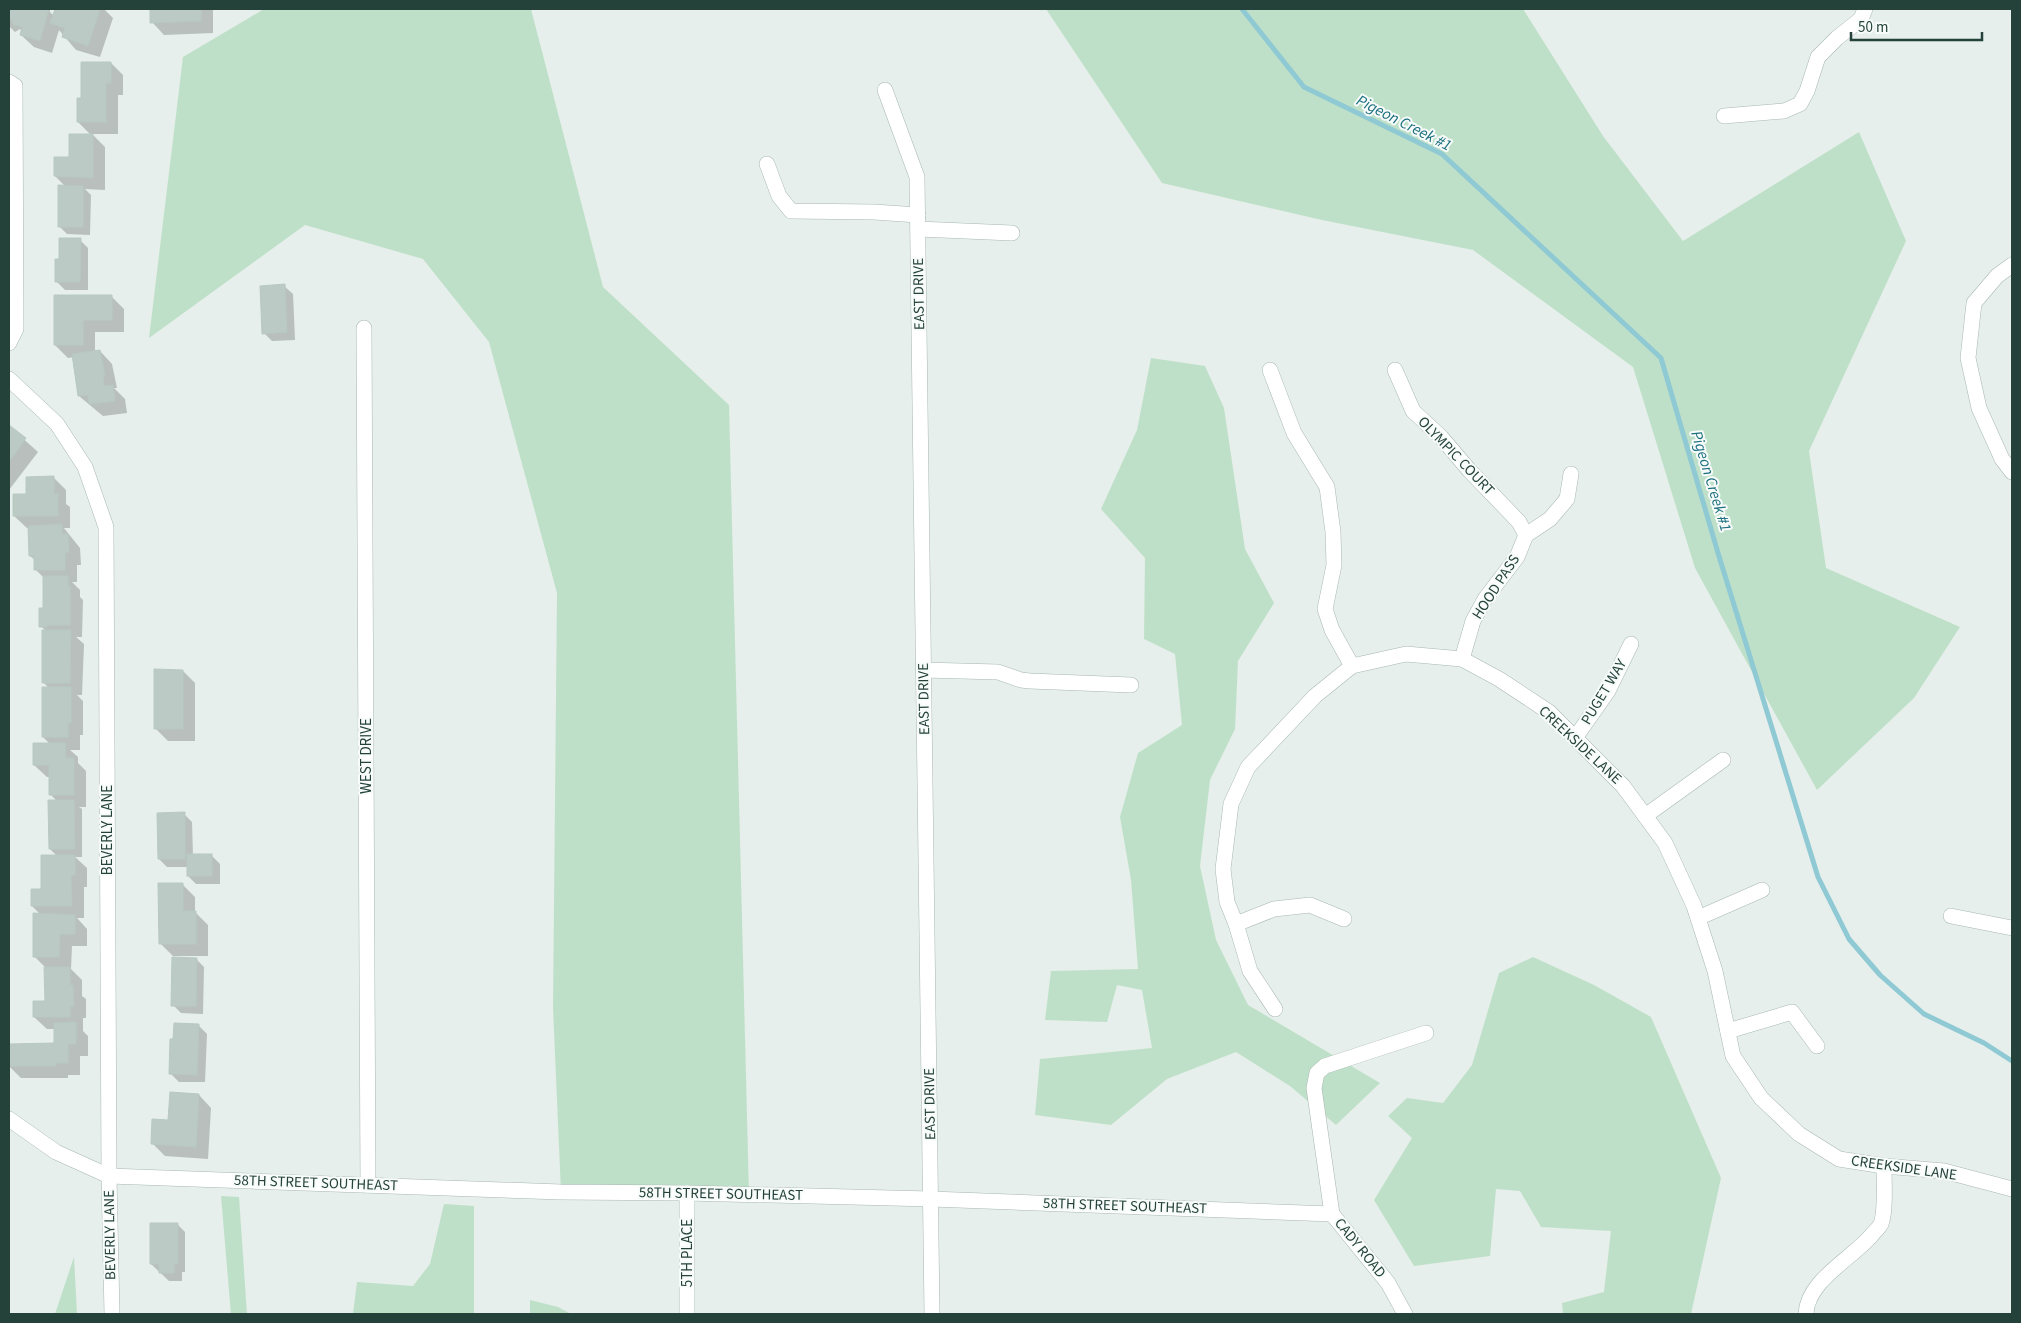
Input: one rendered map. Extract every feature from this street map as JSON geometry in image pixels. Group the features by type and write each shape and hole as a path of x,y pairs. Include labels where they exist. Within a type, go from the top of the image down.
{"street":[{"path":"1724,116 1784,111 1800,104 1818,57 1837,38 1861,19 1865,9"},
{"path":"9,82 15,86 16,310 16,329 9,343"},
{"name":"EAST DRIVE","path":"885,90 917,177 932,1314"},
{"path":"767,164 778,196 791,211 874,212 918,222 1012,233"},
{"path":"2012,265 1997,276 1974,304 1968,358 1979,408 2002,459 2012,472"},
{"name":"WEST DRIVE","path":"364,328 368,1184"},
{"path":"1270,370 1294,433 1327,486 1333,532 1334,565 1325,609 1332,630 1352,666"},
{"name":"OLYMPIC COURT","path":"1395,370 1413,411 1440,437 1519,522 1526,536"},
{"name":"BEVERLY LANE","path":"9,379 62,430 85,467 106,527 109,1176 112,1314"},
{"name":"HOOD PASS","path":"1462,659 1473,622 1485,599 1517,557 1526,536 1550,520 1567,499 1571,474"},
{"name":"PUGET WAY","path":"1575,738 1608,690 1631,644"},
{"name":"CREEKSIDE LANE","path":"1274,1009 1250,971 1236,924 1227,902 1223,870 1231,804 1248,767 1315,696 1352,666 1406,654 1462,659 1499,679 1549,712 1623,786 1664,843 1698,918 1715,971 1734,1056 1761,1098 1799,1134 1839,1159 1884,1166 1944,1171 2012,1188"},
{"path":"924,670 998,672 1030,682 1131,685"},
{"path":"1645,816 1722,760"},
{"path":"1698,918 1762,890"},
{"path":"1236,924 1274,909 1310,905 1344,919"},
{"path":"1951,916 2012,928"},
{"path":"1728,1031 1792,1012 1817,1046"},
{"name":"CADY ROAD","path":"1405,1314 1388,1283 1332,1214 1314,1088 1317,1073 1325,1066 1426,1033"},
{"path":"9,1119 56,1152 109,1176"},
{"path":"1806,1314 1806,1303 1818,1285 1867,1240 1880,1224 1884,1201 1884,1166"},
{"name":"58TH STREET SOUTHEAST","path":"109,1176 561,1192 931,1198 1332,1214"},
{"name":"5TH PLACE","path":"687,1193 687,1314"}],"green space":[{"path":"264,9 531,9 603,287 729,405 749,1195 561,1192 553,1008 557,593 489,342 423,259 305,225 149,338 183,57"},
{"path":"1046,9 1523,9 1603,136 1683,241 1859,132 1906,241 1809,451 1826,568 1960,627 1914,698 1817,790 1695,568 1633,367 1473,250 1322,220 1162,183"},
{"path":"1151,358 1205,366 1224,408 1245,549 1274,603 1238,661 1235,729 1210,780 1200,866 1216,940 1248,1005 1380,1083 1336,1125 1290,1086 1236,1052 1167,1079 1111,1125 1035,1115 1040,1059 1152,1048 1142,990 1117,985 1107,1022 1045,1020 1051,971 1138,969 1131,880 1120,817 1138,753 1182,725 1175,654 1144,639 1145,558 1101,509 1137,430"},
{"path":"1533,957 1594,985 1651,1017 1721,1178 1691,1314 1563,1314 1562,1303 1604,1292 1611,1231 1541,1227 1520,1191 1496,1189 1490,1256 1414,1266 1374,1200 1412,1138 1388,1116 1407,1098 1443,1103 1472,1065 1499,973"},
{"path":"221,1196 239,1197 247,1314 231,1314"},
{"path":"444,1204 474,1206 474,1314 353,1314 357,1282 413,1286 430,1264"},
{"path":"74,1257 77,1314 55,1314"},
{"path":"530,1300 558,1307 571,1314 530,1314"}],"building":[{"path":"9,9 49,9 40,41 20,35 22,27 14,25 9,16"},
{"path":"55,9 100,9 88,46 62,37 65,28 50,23"},
{"path":"150,9 201,9 201,21 150,23"},
{"path":"81,62 111,62 111,83 106,83 106,122 77,122 77,98 81,98"},
{"path":"69,134 93,134 93,178 54,176 54,157 69,157"},
{"path":"58,185 83,186 83,227 58,227"},
{"path":"59,238 81,238 80,282 55,282 55,259 59,259"},
{"path":"285,284 287,332 262,334 260,286"},
{"path":"54,295 112,295 112,320 83,320 83,345 54,345"},
{"path":"100,350 105,375 103,375 104,386 113,385 115,401 89,404 88,395 78,396 72,354"},
{"path":"9,425 26,438 9,462"},
{"path":"54,476 54,494 58,494 58,516 13,516 13,494 26,494 26,477"},
{"path":"62,524 62,534 68,534 69,552 65,553 65,570 34,570 34,556 29,556 28,526"},
{"path":"43,576 68,576 68,586 70,586 70,625 39,627 39,608 43,608"},
{"path":"42,630 71,630 70,683 42,683"},
{"path":"154,669 183,670 183,729 154,729"},
{"path":"42,687 71,687 71,723 68,723 68,737 42,737"},
{"path":"33,743 65,743 66,758 74,758 74,795 49,795 49,765 33,765"},
{"path":"48,800 74,800 75,849 49,849"},
{"path":"185,812 185,859 158,859 157,813"},
{"path":"187,854 212,854 212,876 187,876"},
{"path":"41,855 75,855 75,875 71,875 72,906 31,906 31,889 41,889"},
{"path":"158,883 183,883 183,911 196,911 196,944 159,944"},
{"path":"33,913 75,915 75,934 60,934 59,957 33,957"},
{"path":"172,957 197,958 196,1006 171,1006"},
{"path":"44,967 70,967 70,985 73,985 74,1006 70,1006 70,1017 33,1017 33,1001 45,1001"},
{"path":"76,1022 76,1044 68,1044 68,1063 56,1063 56,1066 9,1066 9,1044 54,1043 54,1023"},
{"path":"174,1023 199,1024 197,1075 169,1074 170,1039 173,1039"},
{"path":"170,1092 199,1094 196,1147 151,1144 152,1119 168,1120"},
{"path":"150,1223 178,1223 178,1264 174,1264 174,1273 159,1273 159,1264 150,1264"}],"waterway":[{"name":"Pigeon Creek #1","path":"1242,9 1304,87 1442,154 1661,358 1718,553 1818,877 1849,939 1880,975 1924,1014 1984,1043 2012,1061"}]}
